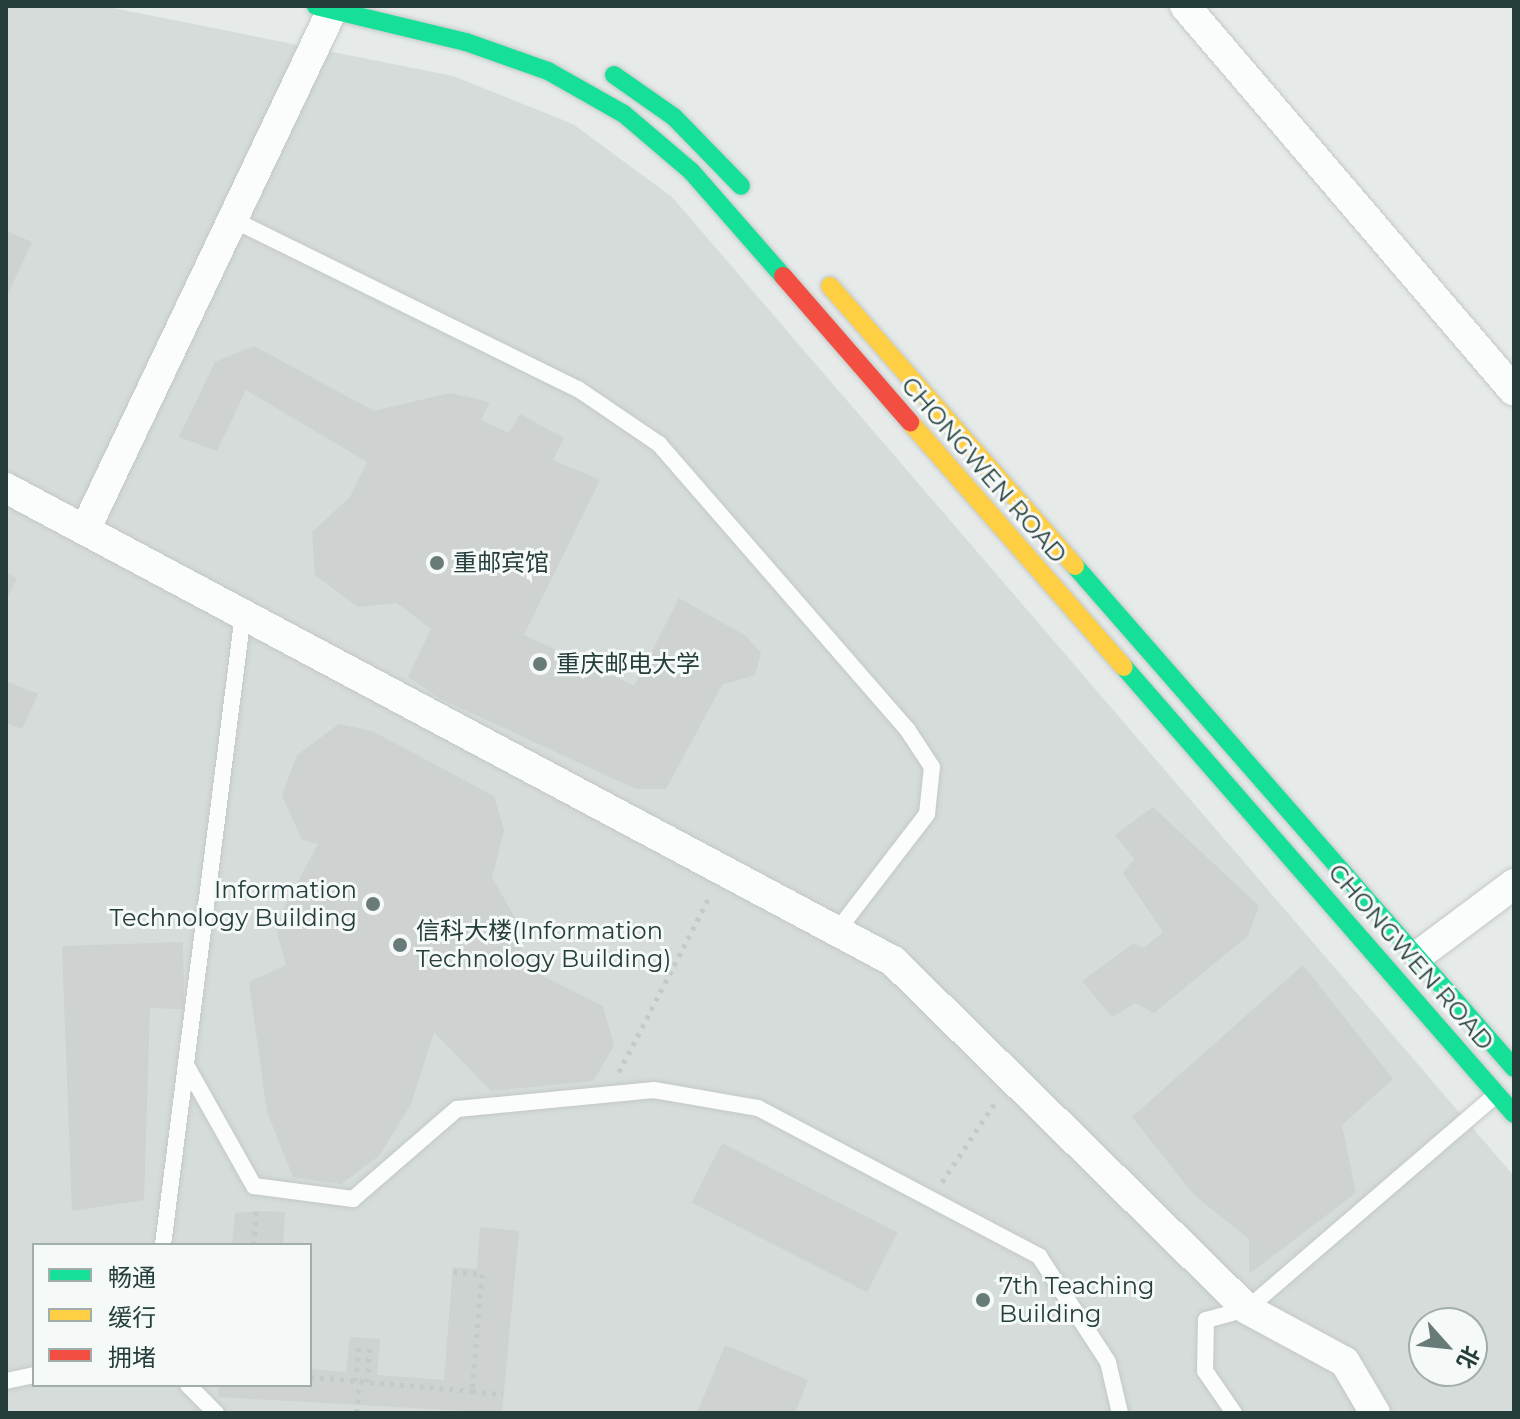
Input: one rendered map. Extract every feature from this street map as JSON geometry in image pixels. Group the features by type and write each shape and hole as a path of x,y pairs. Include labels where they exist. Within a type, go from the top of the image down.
{"main road":[{"name":"CHONGWEN ROAD","path":"328,7 548,71 624,114 691,171 1514,1114"},
{"path":"597,64 674,117 760,206"},
{"name":"CHONGWEN ROAD","path":"811,265 1419,955 1514,1068"}],"street":[{"path":"1185,6 1514,391"},
{"path":"85,530 236,221 328,7"},
{"path":"6,488 893,961 1247,1309 1345,1362 1375,1413"},
{"path":"1419,955 1514,884"}],"lane":[{"path":"236,221 578,389 659,444 907,729 932,767 927,814 837,931"},
{"path":"163,1243 243,614"},
{"path":"186,1065 254,1186 353,1199 457,1109 610,1091 654,1090 758,1108 1039,1256 1108,1362 1120,1413"},
{"path":"1234,1413 1205,1371 1206,1320 1247,1309 1498,1093"},
{"path":"6,1381 32,1375"},
{"path":"190,1387 216,1413"}],"path":[{"path":"610,1091 723,870"},
{"path":"931,1199 1012,1078"},
{"path":"254,1243 256,1211"},
{"path":"453,1272 482,1274 472,1391"},
{"path":"357,1413 360,1341"},
{"path":"367,1382 370,1342"},
{"path":"312,1377 503,1394"}],"shaded area":[{"name":"重庆邮电大学","path":"6,6 103,6 453,76 573,124 672,197 1514,1176 1514,1413 6,1413"}],"building":[{"path":"6,231 32,242 6,298"},
{"name":"重邮宾馆","path":"254,346 374,411 450,393 490,402 481,420 509,433 520,414 564,438 553,460 600,480 524,635 634,686 679,598 746,636 761,653 755,675 722,685 666,789 636,789 441,699 408,677 431,629 397,603 358,607 315,575 312,532 350,497 367,462 246,390 217,451 179,437 215,362"},
{"path":"6,572 17,578 6,600"},
{"path":"6,681 38,694 22,729 6,723"},
{"name":"信科大楼(Information Technology Building)","path":"339,724 372,731 494,796 504,830 492,878 515,918 525,967 603,1006 614,1046 593,1081 491,1091 434,1032 411,1104 379,1156 341,1184 293,1177 267,1112 249,982 286,965 275,925 318,844 302,840 282,795 297,755"},
{"path":"1153,807 1259,906 1248,936 1154,1013 1135,1003 1112,1017 1082,981 1134,943 1144,948 1163,932 1123,873 1134,859 1115,835"},
{"path":"183,942 184,1009 150,1008 144,1200 72,1211 62,946"},
{"path":"1303,965 1393,1079 1342,1125 1356,1193 1249,1274 1249,1239 1194,1195 1132,1117"},
{"path":"722,1143 898,1232 867,1292 692,1203"},
{"path":"285,1212 283,1243 232,1243 235,1213"},
{"path":"480,1227 519,1231 502,1413 218,1397 219,1387 312,1387 312,1369 346,1372 350,1337 380,1339 377,1375 444,1380 453,1267 477,1269"},
{"path":"725,1345 808,1380 795,1413 697,1413"}],"traffic: fast":[{"path":"316,6 466,42 548,71 624,114 691,171 783,276"},
{"path":"614,75 674,117 741,186"},
{"path":"1075,566 1514,1068"},
{"path":"1124,667 1514,1114"}],"traffic: slow":[{"path":"830,286 1075,566"},
{"path":"910,422 1124,667"}],"traffic: jam":[{"path":"783,276 910,422"}],"place":[{"name":"重邮宾馆","path":"437,563"},
{"name":"重庆邮电大学","path":"540,664"},
{"name":"Information Technology Building","path":"373,904"},
{"name":"信科大楼(Information Technology Building)","path":"400,945"},
{"name":"7th Teaching Building","path":"983,1300"}]}
